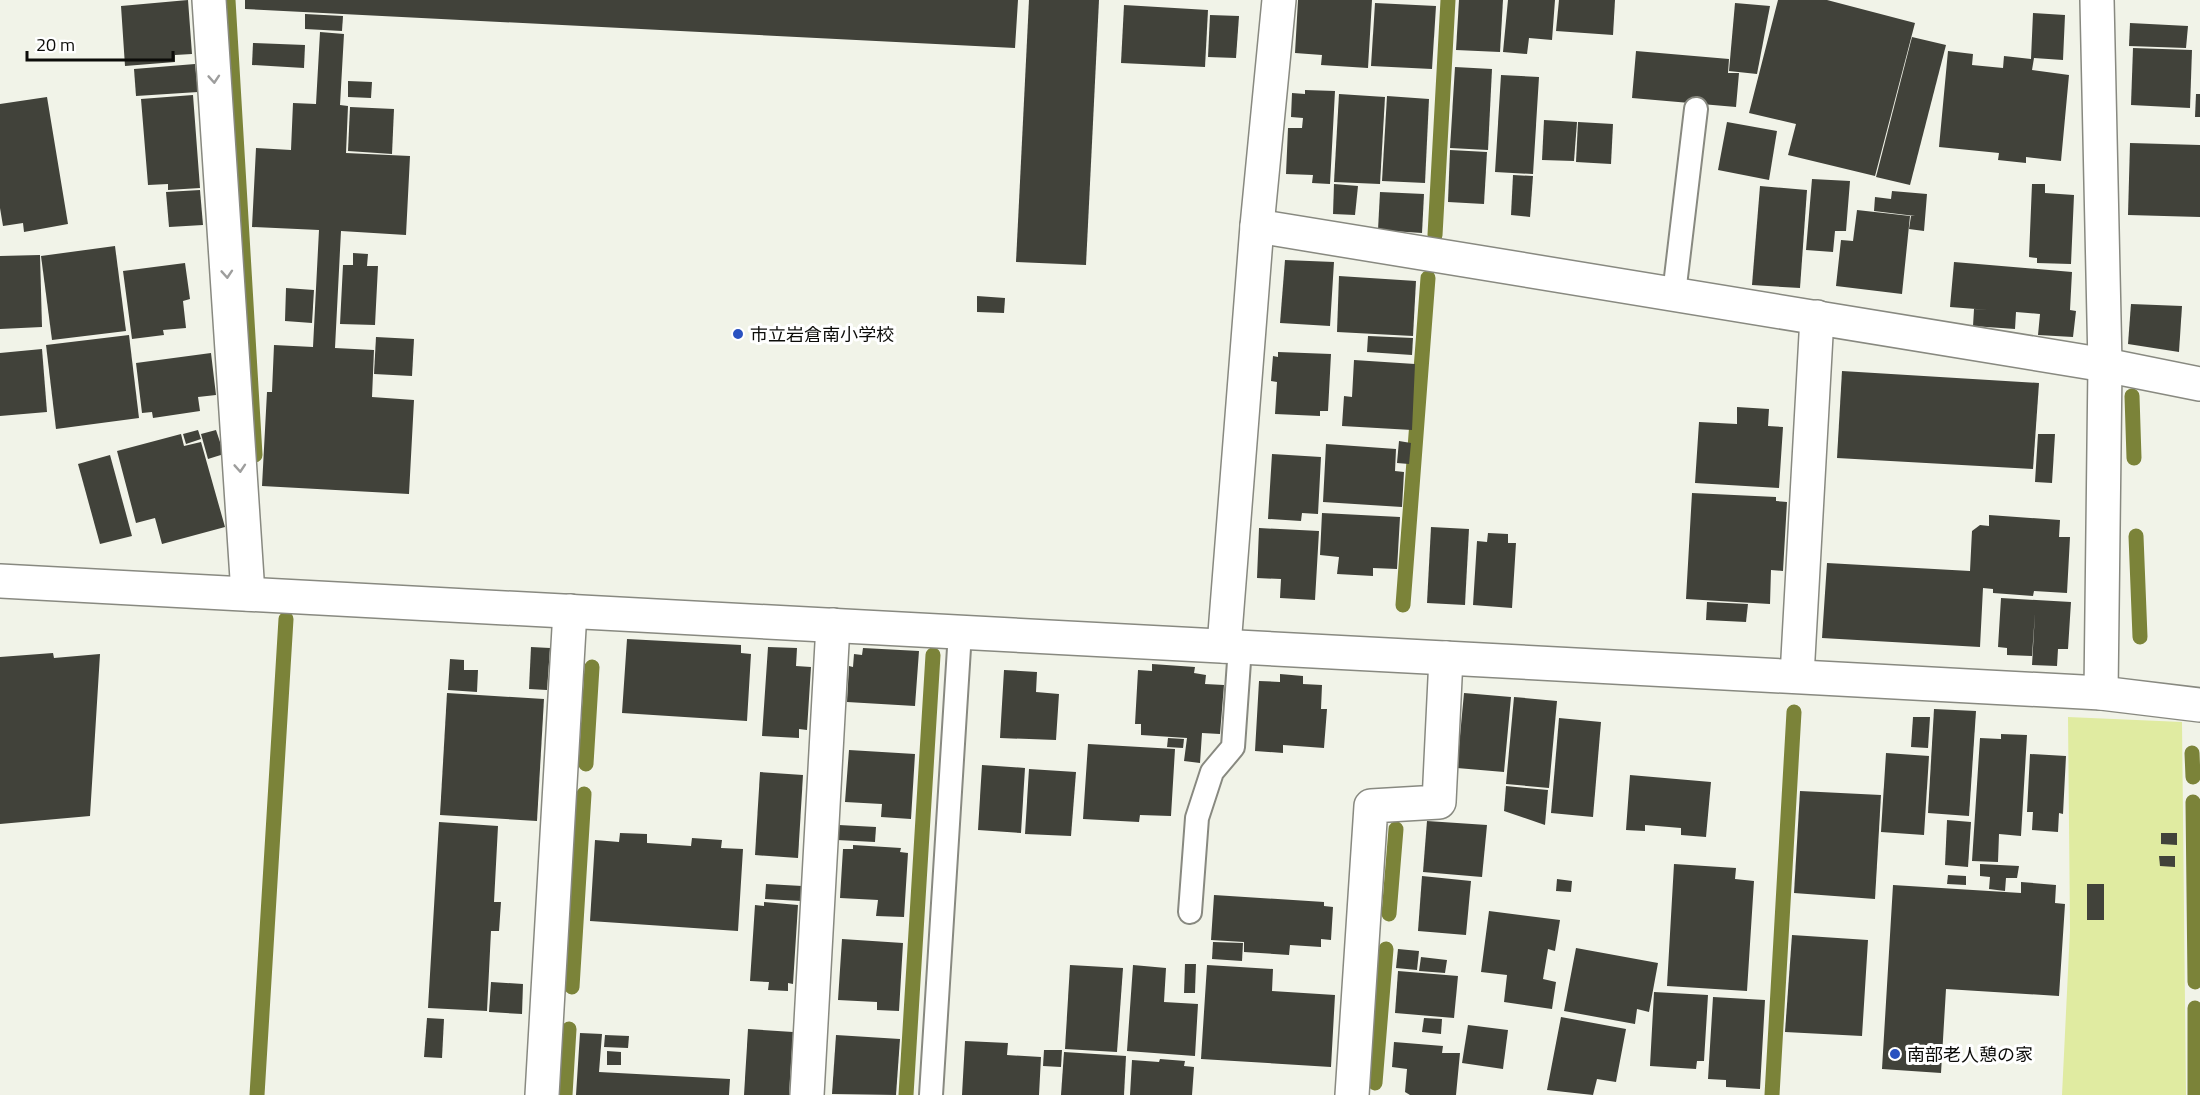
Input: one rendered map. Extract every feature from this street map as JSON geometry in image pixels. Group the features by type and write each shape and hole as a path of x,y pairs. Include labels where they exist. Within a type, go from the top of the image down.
{"street":[{"path":"209,0 248,594"},
{"path":"1232,647 1257,226 1279,0"},
{"path":"2097,0 2105,365 2102,693"},
{"path":"1257,226 2105,365 2200,384"},
{"path":"1797,676 1817,317"},
{"path":"0,581 2102,693 2200,705"},
{"path":"542,1095 570,611"},
{"path":"807,1095 833,625"},
{"path":"1352,1095 1371,806 1439,802 1446,658"}],"lane":[{"path":"1674,294 1696,109"},
{"path":"931,1095 960,632"},
{"path":"1190,912 1197,818 1212,772 1233,747 1232,647"}],"green space":[{"path":"2068,717 2182,722 2186,1095 2062,1095 2070,930"}],"building":[{"path":"188,0 192,54 175,55 175,62 125,66 121,6"},
{"path":"245,0 1018,0 1015,48 245,9"},
{"path":"1029,0 1099,0 1086,265 1016,262"},
{"path":"1298,0 1372,0 1368,68 1321,65 1322,55 1295,53"},
{"path":"1459,0 1503,0 1500,52 1456,50"},
{"path":"1508,0 1555,0 1552,40 1529,38 1527,54 1503,52"},
{"path":"1559,0 1615,0 1613,35 1556,31"},
{"path":"1778,0 1827,0 1915,23 1875,176 1788,155 1796,124 1749,113"},
{"path":"1375,3 1436,6 1432,69 1371,66"},
{"path":"1735,3 1770,6 1757,74 1729,71"},
{"path":"1124,5 1208,10 1205,67 1121,63"},
{"path":"2033,13 2065,15 2063,60 2034,58 2032,70 2069,75 2061,161 2026,157 2026,163 1998,160 1999,153 1939,147 1948,51 1973,54 1972,65 2003,68 2004,56 2031,59"},
{"path":"305,14 343,16 342,31 305,29"},
{"path":"1210,15 1239,16 1236,58 1208,57"},
{"path":"2130,23 2188,26 2186,48 2129,46"},
{"path":"320,32 344,34 340,105 348,106 346,153 410,156 406,235 341,231 335,348 374,350 372,397 414,400 409,494 262,486 267,392 272,392 274,345 313,347 319,230 252,227 256,148 291,150 293,103 316,104"},
{"path":"1912,37 1946,45 1910,185 1876,177"},
{"path":"253,43 305,45 304,68 252,65"},
{"path":"2133,48 2192,50 2190,108 2131,105"},
{"path":"1636,51 1729,59 1728,73 1739,73 1736,107 1632,98"},
{"path":"195,64 198,92 136,96 134,69"},
{"path":"1455,67 1492,69 1488,150 1450,148"},
{"path":"1501,75 1539,77 1533,174 1495,172"},
{"path":"348,81 372,82 371,98 348,97"},
{"path":"1305,90 1335,91 1330,184 1312,183 1313,175 1286,174 1288,128 1302,128 1303,118 1291,117 1292,93 1305,94"},
{"path":"1339,94 1385,97 1380,184 1334,182"},
{"path":"2196,94 2200,94 2200,117 2195,117"},
{"path":"193,95 200,188 168,190 168,184 148,185 141,99"},
{"path":"1387,96 1429,99 1425,183 1382,181"},
{"path":"47,97 68,224 24,232 23,223 3,226 0,208 0,104"},
{"path":"350,107 394,109 392,154 348,151"},
{"path":"1544,120 1577,122 1574,161 1542,160"},
{"path":"1578,122 1613,124 1611,164 1576,162"},
{"path":"1727,122 1777,131 1769,180 1718,170"},
{"path":"2130,143 2200,145 2200,217 2128,215"},
{"path":"1450,150 1487,152 1484,204 1448,202"},
{"path":"1513,175 1533,176 1530,217 1511,215"},
{"path":"1812,179 1850,181 1846,231 1835,231 1833,252 1806,250"},
{"path":"1334,184 1358,186 1355,215 1333,214"},
{"path":"2032,184 2045,184 2045,193 2074,195 2071,264 2037,263 2037,258 2029,257"},
{"path":"1760,186 1807,190 1800,288 1752,285"},
{"path":"200,190 203,225 169,227 166,192"},
{"path":"1892,191 1927,194 1924,231 1909,229 1911,216 1915,216 1874,211 1875,197 1891,199"},
{"path":"1380,192 1424,194 1422,233 1378,230"},
{"path":"1857,210 1910,216 1902,294 1836,286 1841,240 1853,241"},
{"path":"115,246 126,331 52,340 41,256"},
{"path":"353,253 368,254 367,266 378,266 375,325 340,324 343,265 353,265"},
{"path":"40,255 42,327 0,329 0,256"},
{"path":"1285,260 1334,262 1330,326 1280,323"},
{"path":"1954,262 2072,272 2070,310 2076,311 2073,337 2038,335 2040,314 2016,312 2015,329 1973,326 1974,309 1989,310 1950,307"},
{"path":"185,263 190,299 183,301 186,328 163,330 164,335 132,339 123,271"},
{"path":"1339,276 1416,281 1413,336 1337,332"},
{"path":"286,288 314,290 312,323 285,321"},
{"path":"977,296 1005,298 1004,313 977,312"},
{"path":"2131,304 2182,306 2179,352 2128,344"},
{"path":"129,335 139,418 56,429 46,345"},
{"path":"1368,336 1413,338 1412,355 1367,352"},
{"path":"376,337 414,339 412,376 374,374"},
{"path":"42,349 47,412 0,416 0,353"},
{"path":"1278,352 1331,354 1328,411 1320,411 1320,416 1275,414 1277,382 1271,381 1273,356 1278,357"},
{"path":"211,353 216,395 198,397 200,411 153,418 152,412 142,413 136,363"},
{"path":"1354,360 1415,364 1412,430 1342,426 1344,396 1352,397"},
{"path":"1842,371 2039,383 2033,469 1837,458"},
{"path":"1737,407 1769,409 1768,426 1783,427 1779,488 1695,483 1699,422 1737,424"},
{"path":"198,430 201,439 186,444 183,434"},
{"path":"216,430 224,454 208,459 201,434"},
{"path":"181,434 184,446 201,442 225,527 162,544 155,518 136,523 117,451"},
{"path":"2038,434 2055,434 2052,483 2035,482"},
{"path":"1399,441 1411,443 1409,464 1397,463"},
{"path":"1326,444 1396,449 1395,471 1404,472 1402,507 1323,502"},
{"path":"1272,454 1321,457 1318,514 1302,513 1301,521 1268,519"},
{"path":"110,455 132,536 100,544 78,464"},
{"path":"1692,493 1776,497 1776,501 1787,502 1783,571 1771,570 1770,604 1686,599"},
{"path":"1322,513 1400,517 1397,569 1373,568 1373,576 1337,574 1339,557 1320,555"},
{"path":"1989,515 2060,520 2059,537 2070,537 2067,593 2034,591 2033,596 1993,593 1993,589 1983,588 1980,647 1822,638 1827,563 1970,571 1972,531 1980,525 1989,526"},
{"path":"1431,527 1469,529 1465,605 1427,603"},
{"path":"1259,528 1319,531 1315,600 1280,598 1281,579 1257,578"},
{"path":"1488,533 1508,534 1508,543 1516,543 1512,608 1473,605 1477,541 1487,542"},
{"path":"2001,598 2071,602 2068,649 2058,649 2057,666 2032,665 2035,613 2032,656 2007,655 2007,648 1998,647"},
{"path":"1707,602 1748,604 1746,622 1706,620"},
{"path":"627,639 741,645 741,653 751,654 747,721 622,713"},
{"path":"531,647 550,648 547,690 529,689"},
{"path":"768,647 797,648 796,666 811,667 807,730 799,729 799,738 762,736"},
{"path":"863,648 919,651 915,706 847,702 849,666 853,667 854,654 862,655"},
{"path":"53,653 54,658 100,654 90,816 0,824 0,657"},
{"path":"450,659 464,660 464,670 478,670 477,692 448,690"},
{"path":"1152,664 1195,667 1194,673 1206,675 1205,684 1224,685 1220,734 1202,733 1200,763 1184,761 1187,738 1141,735 1141,724 1135,724 1138,670 1152,671"},
{"path":"1004,670 1037,672 1036,692 1059,694 1056,740 1000,738"},
{"path":"1280,674 1303,676 1303,684 1322,685 1321,709 1327,709 1324,748 1283,745 1283,753 1255,751 1259,681 1280,682"},
{"path":"447,693 544,699 537,821 440,815"},
{"path":"1464,693 1511,697 1504,772 1457,768"},
{"path":"1514,697 1557,701 1549,788 1506,784"},
{"path":"1934,709 1976,711 1969,816 1928,813"},
{"path":"1913,717 1930,717 1928,748 1911,747"},
{"path":"1559,718 1601,722 1593,817 1551,813"},
{"path":"2001,734 2027,735 2021,836 1999,834 1998,862 1972,861 1980,738 2001,739"},
{"path":"1168,738 1184,739 1183,748 1167,747"},
{"path":"1088,744 1175,749 1171,816 1140,815 1139,822 1083,819"},
{"path":"849,750 915,754 911,819 881,817 882,804 845,802"},
{"path":"1886,753 1929,756 1924,835 1881,832"},
{"path":"2030,754 2066,756 2063,814 2059,813 2058,832 2032,830 2033,812 2027,812"},
{"path":"982,765 1025,768 1021,833 978,830"},
{"path":"1029,769 1076,772 1071,836 1025,834"},
{"path":"760,772 803,775 798,858 755,855"},
{"path":"1630,775 1711,782 1706,837 1681,835 1681,828 1645,825 1645,831 1626,830"},
{"path":"1506,786 1548,790 1545,825 1504,811"},
{"path":"1800,791 1881,795 1875,899 1794,893"},
{"path":"1947,820 1971,822 1968,867 1945,865"},
{"path":"1427,821 1487,825 1482,877 1423,872"},
{"path":"439,822 498,826 494,902 501,902 499,931 491,931 487,1011 428,1008"},
{"path":"839,825 876,827 875,842 837,840"},
{"path":"620,833 647,834 647,843 691,846 692,838 722,840 721,848 743,849 738,931 590,921 595,840 619,842"},
{"path":"2161,833 2177,833 2177,845 2161,844"},
{"path":"853,845 901,848 900,852 908,853 904,917 876,916 878,900 840,898 843,849 853,849"},
{"path":"2159,856 2175,856 2175,867 2160,866"},
{"path":"1674,864 1736,868 1735,879 1754,881 1747,991 1667,986"},
{"path":"1980,864 2019,866 2017,878 2006,878 2005,891 1989,889 1990,877 1980,876"},
{"path":"1948,875 1966,876 1966,885 1947,884"},
{"path":"1422,876 1471,881 1466,935 1418,931"},
{"path":"1557,879 1572,881 1571,892 1556,891"},
{"path":"2021,882 2056,885 2055,903 2065,904 2059,996 1946,989 1941,1073 1882,1069 1893,885 2021,893"},
{"path":"766,884 802,886 801,901 765,899"},
{"path":"2087,884 2104,884 2104,920 2087,920"},
{"path":"1214,895 1324,902 1324,906 1333,907 1331,940 1321,939 1321,947 1290,945 1289,955 1244,952 1244,942 1211,940"},
{"path":"764,902 798,905 793,984 788,983 788,991 768,990 769,982 750,981 755,905 764,906"},
{"path":"1489,911 1560,920 1555,951 1548,949 1543,979 1556,982 1552,1009 1504,1002 1507,975 1481,972"},
{"path":"1792,935 1868,940 1862,1036 1785,1032"},
{"path":"842,939 903,943 899,1011 877,1010 877,1002 838,1000"},
{"path":"1213,942 1243,943 1242,961 1212,959"},
{"path":"1576,948 1658,963 1649,1012 1637,1009 1635,1024 1564,1011"},
{"path":"1398,949 1419,951 1417,970 1396,968"},
{"path":"1421,957 1447,960 1445,973 1419,971"},
{"path":"1185,964 1196,964 1195,993 1184,993"},
{"path":"1070,965 1123,968 1117,1052 1065,1049"},
{"path":"1133,965 1166,968 1164,1002 1198,1004 1195,1056 1127,1051"},
{"path":"1207,965 1273,969 1272,991 1335,995 1331,1067 1201,1059"},
{"path":"1398,971 1458,976 1454,1018 1395,1013"},
{"path":"491,982 523,984 522,1014 489,1012"},
{"path":"1654,992 1708,995 1704,1061 1697,1061 1696,1069 1650,1066"},
{"path":"1713,997 1765,1000 1760,1089 1726,1087 1726,1080 1708,1079"},
{"path":"1561,1017 1626,1029 1616,1082 1597,1079 1593,1095 1547,1090"},
{"path":"427,1018 444,1019 442,1058 424,1057"},
{"path":"1424,1018 1442,1019 1441,1034 1422,1032"},
{"path":"1468,1025 1508,1030 1503,1069 1462,1063"},
{"path":"748,1029 793,1032 789,1095 744,1095"},
{"path":"580,1033 602,1034 599,1072 730,1079 729,1095 576,1095"},
{"path":"605,1035 629,1036 628,1048 604,1047"},
{"path":"836,1035 900,1039 896,1095 832,1094"},
{"path":"965,1041 1008,1043 1007,1055 1041,1057 1039,1095 962,1095"},
{"path":"1394,1042 1443,1046 1442,1053 1460,1053 1456,1095 1410,1095 1405,1092 1407,1069 1392,1067"},
{"path":"1044,1050 1062,1050 1061,1067 1043,1066"},
{"path":"607,1051 621,1052 621,1065 607,1065"},
{"path":"1064,1052 1126,1056 1124,1095 1061,1095"},
{"path":"1160,1059 1185,1061 1184,1066 1194,1067 1192,1095 1130,1095 1132,1060 1159,1062"}],"waterway":[{"path":"228,0 255,455"},
{"path":"1435,235 1448,0"},
{"path":"1403,605 1428,278"},
{"path":"2132,396 2134,458"},
{"path":"2136,536 2140,637"},
{"path":"257,1095 286,619"},
{"path":"906,1095 933,655"},
{"path":"586,764 592,667"},
{"path":"1772,1095 1794,712"},
{"path":"2192,753 2193,777"},
{"path":"572,987 584,794"},
{"path":"2193,802 2195,982"},
{"path":"1389,914 1396,829"},
{"path":"1375,1083 1386,949"},
{"path":"2195,1008 2195,1095"},
{"path":"565,1095 569,1029"}],"place":[{"name":"市立岩倉南小学校","path":"738,334"},
{"name":"南部老人憩の家","path":"1895,1054"}]}
